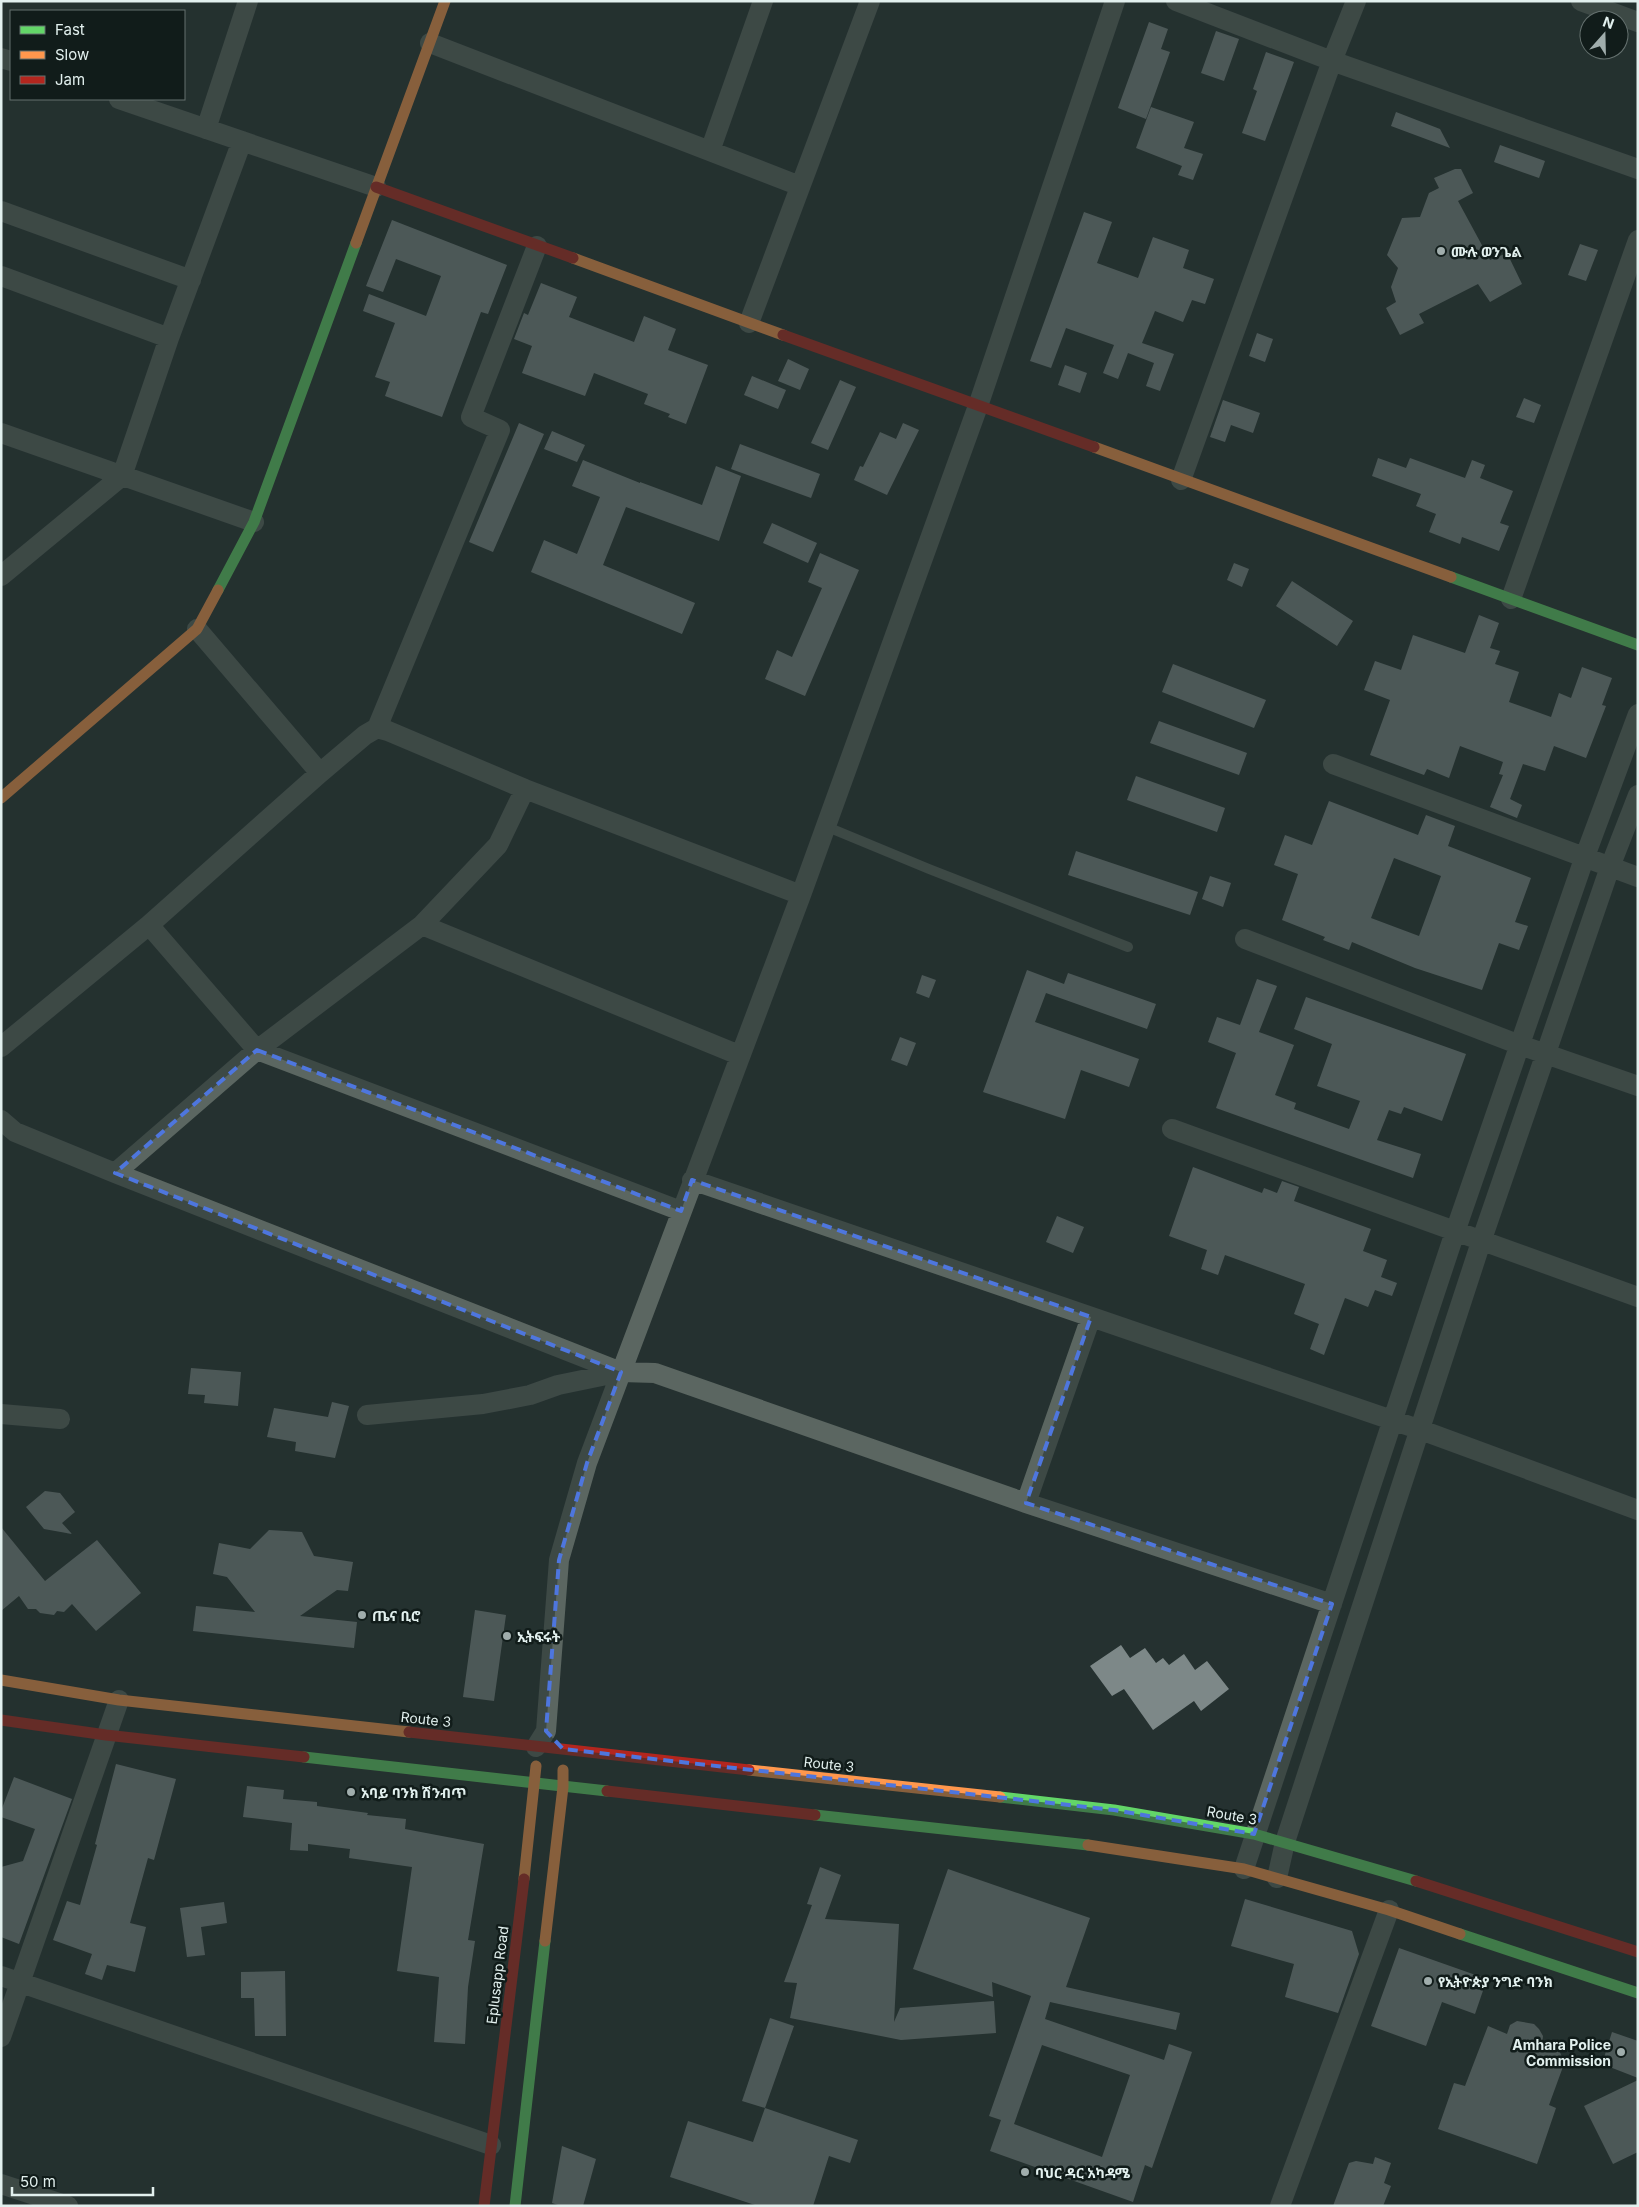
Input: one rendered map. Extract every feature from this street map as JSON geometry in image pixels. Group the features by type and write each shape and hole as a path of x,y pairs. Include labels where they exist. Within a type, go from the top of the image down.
{"main road":[{"path":"1,798 197,629 254,522 445,2"},
{"path":"376,187 1638,645"},
{"name":"Route 3","path":"1,1680 119,1700 541,1739"},
{"path":"1,1720 106,1735 1120,1849 1244,1869 1389,1910 1638,1993"},
{"name":"Eplusapp Road","path":"484,2206 491,2145 510,2120 535,1784 541,1739"},
{"path":"515,2206 510,2120 563,1787 563,1749"},
{"name":"Route 3","path":"563,1749 1114,1810 1254,1834 1465,1895 1638,1952"}],"street":[{"path":"206,129 248,1"},
{"path":"710,152 763,1"},
{"path":"749,323 870,1"},
{"path":"563,1749 541,1739 559,1560 586,1464 801,895 978,406 1115,1"},
{"path":"1176,1 1332,61 1638,169"},
{"path":"1181,480 1332,61 1356,1"},
{"path":"1581,1 1638,22"},
{"path":"430,43 800,186"},
{"path":"123,100 376,187"},
{"path":"1,576 122,476 169,338 242,141"},
{"path":"1,211 191,280"},
{"path":"1511,599 1638,240"},
{"path":"1,1046 149,925 320,773 365,735 377,728 500,430 471,417 537,246"},
{"path":"1,276 169,338"},
{"path":"1,433 254,522"},
{"path":"197,629 320,773"},
{"path":"1244,1869 1254,1834 1456,1232 1584,858 1638,714"},
{"path":"377,728 388,730 524,790 801,895"},
{"path":"1333,764 1638,878"},
{"path":"115,1173 257,1050 422,925 498,845 524,790"},
{"path":"1277,1878 1286,1842 1481,1242 1610,867 1638,795"},
{"path":"149,925 257,1050 681,1211"},
{"path":"422,925 739,1055"},
{"path":"1245,940 1520,1045 1638,1086"},
{"path":"1,1120 15,1132 115,1173 621,1372"},
{"path":"1172,1129 1481,1242 1638,1297"},
{"path":"692,1180 1421,1430 1638,1510"},
{"path":"1026,1503 1091,1318"},
{"path":"367,1415 483,1404 530,1395 558,1385 621,1372 655,1373 1026,1503 1332,1604"},
{"path":"1,1414 60,1419"},
{"path":"1,2036 10,1980 119,1700"},
{"path":"1280,2206 1389,1910"},
{"path":"10,1980 491,2145"},
{"path":"1,2184 68,2206"}],"lane":[{"path":"826,826 928,869 1128,947"}],"highlighted area":[{"path":"257,1050 681,1211 692,1180 1091,1317 1026,1503 1332,1604 1254,1834 1114,1810 563,1749 546,1731 559,1560 587,1463 621,1372 115,1173"}],"building":[{"path":"1149,22 1168,29 1161,49 1170,52 1146,119 1118,108"},
{"path":"1216,31 1239,39 1224,81 1201,73"},
{"path":"1266,52 1294,62 1265,141 1242,133 1257,91 1253,89"},
{"path":"1151,107 1194,122 1184,148 1203,154 1193,180 1178,175 1182,166 1136,148"},
{"path":"1396,112 1440,129 1450,148 1391,126"},
{"path":"1500,145 1545,161 1539,178 1494,162"},
{"path":"1455,169 1461,169 1473,193 1458,201 1490,260 1507,253 1522,284 1490,302 1478,284 1419,314 1424,323 1400,335 1386,308 1396,302 1391,287 1398,268 1387,255 1402,218 1420,217 1429,193 1439,188 1434,178"},
{"path":"1084,212 1112,222 1097,263 1138,278 1153,237 1189,250 1183,268 1214,279 1205,304 1192,300 1183,322 1155,311 1142,343 1174,354 1160,391 1146,386 1154,363 1128,353 1118,379 1103,373 1114,345 1066,328 1051,368 1030,361"},
{"path":"392,220 507,265 488,314 481,312 442,417 385,396 390,382 375,377 395,323 363,311 369,294 426,316 441,276 396,259 383,292 366,286"},
{"path":"1580,244 1598,250 1586,281 1568,275"},
{"path":"541,283 577,297 569,317 634,342 644,316 676,329 668,350 708,365 686,424 668,417 670,414 644,404 648,394 594,373 585,396 522,373 532,346 514,339 524,313 528,315"},
{"path":"1257,333 1273,339 1265,362 1249,356"},
{"path":"788,359 809,369 800,390 778,381"},
{"path":"1065,365 1087,373 1080,393 1058,385"},
{"path":"752,376 786,390 778,409 744,395"},
{"path":"840,380 856,387 828,450 811,443"},
{"path":"1524,398 1541,405 1534,423 1516,417"},
{"path":"1223,400 1260,413 1253,433 1231,425 1225,442 1210,437"},
{"path":"519,423 544,434 493,552 469,542"},
{"path":"903,423 919,430 887,495 854,480 860,466 863,467 880,432 896,439"},
{"path":"552,431 585,445 577,462 544,449"},
{"path":"740,444 820,474 811,498 731,469"},
{"path":"1378,458 1406,468 1410,458 1465,478 1472,460 1485,465 1480,478 1513,491 1500,523 1509,526 1499,551 1462,537 1460,544 1429,532 1436,514 1416,506 1421,494 1372,476"},
{"path":"583,460 702,505 716,466 741,476 719,541 626,507 603,565 695,603 682,634 531,572 544,540 577,554 600,497 572,486"},
{"path":"772,523 817,543 808,563 763,543"},
{"path":"820,553 859,570 805,696 765,679 777,650 792,657 822,588 808,582"},
{"path":"1234,563 1249,569 1242,587 1227,580"},
{"path":"1292,581 1353,621 1337,646 1276,606"},
{"path":"1479,615 1499,623 1490,648 1500,651 1495,664 1519,672 1509,702 1551,717 1559,693 1571,698 1582,667 1612,678 1602,705 1606,706 1586,758 1554,746 1545,771 1523,764 1510,799 1522,805 1517,818 1490,807 1503,775 1499,774 1503,762 1460,746 1449,778 1427,769 1424,775 1370,755 1390,700 1364,690 1375,661 1401,670 1413,635 1465,653"},
{"path":"1173,664 1266,700 1254,728 1162,692"},
{"path":"1159,721 1247,753 1239,775 1150,743"},
{"path":"1136,776 1225,808 1217,832 1127,800"},
{"path":"1329,801 1418,835 1426,815 1455,826 1448,846 1531,878 1515,922 1528,926 1519,950 1499,943 1482,990 1415,968 1352,942 1349,950 1323,940 1325,937 1282,920 1298,874 1274,865 1285,835 1312,845","holes":["1394,858 1441,876 1419,936 1371,918"]},
{"path":"1076,851 1198,892 1190,915 1068,875"},
{"path":"1210,876 1231,883 1223,907 1202,899"},
{"path":"1027,970 1064,984 1068,973 1156,1004 1147,1029 1046,993 1035,1022 1139,1059 1129,1087 1081,1070 1065,1119 983,1092"},
{"path":"922,975 936,980 929,998 916,993"},
{"path":"1257,979 1277,986 1259,1032 1294,1045 1275,1095 1296,1103 1294,1109 1349,1129 1360,1101 1317,1086 1332,1044 1294,1029 1306,997 1466,1054 1442,1121 1404,1107 1401,1114 1389,1110 1377,1140 1421,1154 1413,1178 1216,1108 1236,1053 1208,1042 1217,1017 1240,1025"},
{"path":"900,1037 916,1043 907,1066 891,1060"},
{"path":"1193,1167 1262,1193 1264,1188 1277,1193 1282,1181 1299,1187 1294,1201 1371,1229 1363,1251 1387,1260 1381,1277 1397,1283 1392,1296 1375,1290 1368,1307 1345,1298 1324,1355 1310,1349 1319,1324 1294,1314 1305,1284 1225,1255 1218,1275 1201,1269 1207,1250 1169,1236"},
{"path":"1057,1216 1084,1227 1073,1253 1046,1242"},
{"path":"191,1368 241,1372 238,1406 204,1403 205,1395 188,1394"},
{"path":"332,1402 349,1406 335,1458 295,1451 296,1442 267,1437 274,1408 328,1417"},
{"path":"45,1491 60,1493 75,1512 62,1523 72,1534 44,1529 26,1507"},
{"path":"1,1527 45,1581 97,1540 141,1593 96,1631 72,1604 64,1612 57,1611 54,1615 40,1613 36,1609 28,1609 19,1596 1,1611"},
{"path":"269,1530 302,1532 314,1556 353,1562 348,1591 337,1590 300,1616 357,1622 354,1648 193,1631 196,1606 255,1612 227,1577 213,1574 219,1543 250,1549"},
{"path":"475,1610 506,1615 494,1701 463,1697"},
{"path":"1121,1645 1130,1658 1145,1648 1156,1663 1163,1658 1169,1665 1184,1654 1195,1670 1207,1661 1229,1689 1201,1711 1194,1701 1153,1730 1124,1689 1112,1696 1090,1666"},
{"path":"116,1764 176,1779 154,1860 148,1858 130,1923 146,1927 135,1972 107,1965 102,1980 85,1974 92,1954 53,1940 67,1901 80,1905 97,1845 95,1844"},
{"path":"14,1777 72,1799 19,1944 1,1937 1,1867 23,1861 35,1829 1,1817 1,1811"},
{"path":"247,1786 284,1790 283,1799 317,1802 317,1806 368,1813 367,1815 406,1819 405,1829 484,1844 468,1940 475,1941 468,1987 465,2044 434,2042 439,1977 397,1971 412,1867 349,1858 350,1849 308,1844 308,1851 290,1850 292,1823 243,1817"},
{"path":"820,1867 841,1875 825,1919 899,1924 894,2022 900,2008 994,2001 996,2033 901,2040 790,2018 797,1983 784,1982 812,1905 807,1904"},
{"path":"948,1869 1090,1918 1066,1987 1180,2013 1176,2030 1050,2002 1045,2019 1164,2060 1169,2044 1192,2052 1152,2168 1145,2165 1133,2202 990,2151 1001,2120 989,2116 1031,1996 992,1982 993,1997 913,1969","holes":["1042,2045 1130,2075 1102,2157 1014,2124"]},
{"path":"1245,1899 1352,1931 1359,1954 1338,2013 1285,1997 1294,1964 1231,1946"},
{"path":"224,1902 227,1923 201,1927 205,1955 187,1957 180,1908"},
{"path":"1399,1948 1487,1979 1475,2014 1442,2002 1426,2046 1371,2026"},
{"path":"285,1971 286,2036 255,2036 254,1998 241,1998 241,1972"},
{"path":"770,2018 794,2026 765,2108 742,2101"},
{"path":"1517,2021 1534,2024 1543,2036 1542,2045 1560,2052 1564,2064 1549,2105 1556,2108 1537,2164 1438,2129 1454,2083 1465,2086 1488,2026 1507,2034 1510,2025"},
{"name":"Amhara Police Commission","path":"1612,2032 1638,2041 1638,2078 1602,2064"},
{"path":"1638,2080 1638,2152 1613,2164 1584,2106"},
{"path":"765,2108 858,2140 850,2163 829,2156 813,2206 758,2206 670,2177 688,2121 753,2142"},
{"path":"562,2146 596,2159 583,2206 561,2206 552,2203"},
{"path":"1375,2157 1391,2163 1384,2183 1391,2186 1383,2206 1333,2206 1349,2163 1356,2161 1373,2164"}],"traffic: fast":[{"path":"218,590 254,522 356,243"},
{"path":"1451,577 1638,645"},
{"path":"304,1757 607,1791"},
{"path":"1000,1797 1114,1810 1254,1834 1416,1881"},
{"path":"815,1815 1088,1845"},
{"path":"1460,1934 1638,1993"},
{"path":"515,2206 545,1941"}],"traffic: slow":[{"path":"356,243 445,1"},
{"path":"573,258 783,335"},
{"path":"1094,447 1451,577"},
{"path":"1,798 197,629 218,590"},
{"path":"1,1680 119,1700 409,1732"},
{"path":"524,1879 536,1766"},
{"path":"545,1941 563,1787 563,1770"},
{"path":"749,1770 1000,1797"},
{"path":"1088,1845 1244,1869 1389,1910 1460,1934"}],"traffic: jam":[{"path":"376,187 573,258"},
{"path":"783,335 1094,447"},
{"path":"1,1720 106,1735 304,1757"},
{"path":"409,1732 749,1770"},
{"path":"607,1791 815,1815"},
{"path":"484,2206 524,1879"},
{"path":"1416,1881 1638,1952"}],"place":[{"name":"ሙሉ ወንጌል","path":"1441,251"},
{"name":"ጤና ቢሮ","path":"362,1615"},
{"name":"ኢትፍሩት","path":"507,1636"},
{"name":"አባይ ባንክ ሽንብጥ","path":"351,1792"},
{"name":"የኢትዮጵያ ንግድ ባንክ","path":"1428,1981"},
{"name":"Amhara Police Commission","path":"1621,2052"},
{"name":"ባህር ዳር አካዳሜ","path":"1025,2172"}]}
